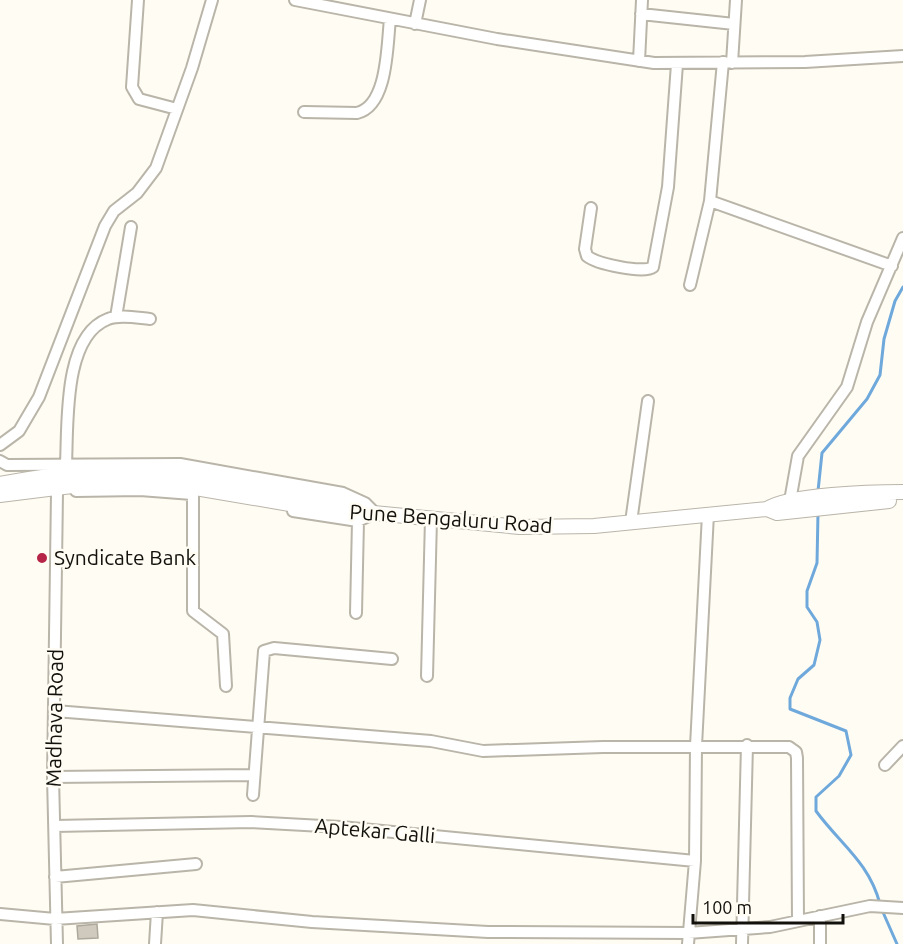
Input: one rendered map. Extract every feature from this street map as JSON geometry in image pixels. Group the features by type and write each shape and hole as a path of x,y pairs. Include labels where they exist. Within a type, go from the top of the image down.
{"main road":[{"path":"0,484 51,476 131,472 202,476 356,505 366,516"},
{"name":"Pune Bengaluru Road","path":"0,495 91,483 149,483 209,489 354,515 520,527 594,526 766,509 775,503 790,501 807,504 903,492"},
{"path":"832,502 903,501"},
{"path":"766,509 777,513 807,504"}],"street":[{"path":"138,0 132,87 134,94 139,99 177,109"},
{"path":"0,445 19,430 30,414 105,226 114,211 137,193 156,168 212,0"},
{"path":"296,0 415,24 677,64 805,62 903,56"},
{"path":"415,24 420,0"},
{"path":"639,60 642,0"},
{"path":"690,285 710,201 736,0"},
{"path":"641,14 734,24"},
{"path":"304,112 357,113 364,111 373,103 383,78 390,19"},
{"path":"591,208 585,249 587,256 598,262 645,270 653,267 668,187 677,64"},
{"path":"710,201 892,266"},
{"path":"116,317 131,226"},
{"path":"790,501 798,456 847,387 870,313 903,238"},
{"path":"66,464 71,394 78,350 91,331 99,324 116,317 150,319"},
{"path":"631,522 648,401"},
{"path":"0,461 7,465 180,464 343,494 365,503 366,516 356,613"},
{"path":"0,502 57,493 140,490 193,494 366,516"},
{"name":"Madhava Road","path":"57,493 53,777 57,944"},
{"path":"193,494 193,611 223,634 226,686"},
{"path":"688,939 695,861 696,746 708,514"},
{"path":"427,676 431,519"},
{"path":"253,795 262,654 268,648 392,659"},
{"path":"55,711 431,741 483,751 747,745 789,747 796,752 798,921"},
{"path":"742,944 747,745"},
{"path":"885,765 903,746"},
{"path":"53,777 254,775"},
{"name":"Aptekar Galli","path":"55,826 251,822 341,827 695,861"},
{"path":"55,877 196,864"},
{"path":"0,914 56,919 157,912 218,911 312,922 488,932 688,939 798,921 870,906 900,908"},
{"path":"155,944 157,912"},
{"path":"819,916 820,944"},
{"path":"488,932 488,944"}],"building":[{"path":"97,924 98,938 78,939 77,926"}],"waterway":[{"path":"818,491 822,453 867,399 880,375 884,339 895,301 903,287"},
{"path":"818,513 817,563 807,591 807,607 817,622 820,640 814,665 798,679 790,698 790,709 846,731 851,755 839,776 816,797 816,811 869,876 880,904"},
{"path":"882,910 897,944"}],"place":[{"name":"Syndicate Bank","path":"42,558"}]}
